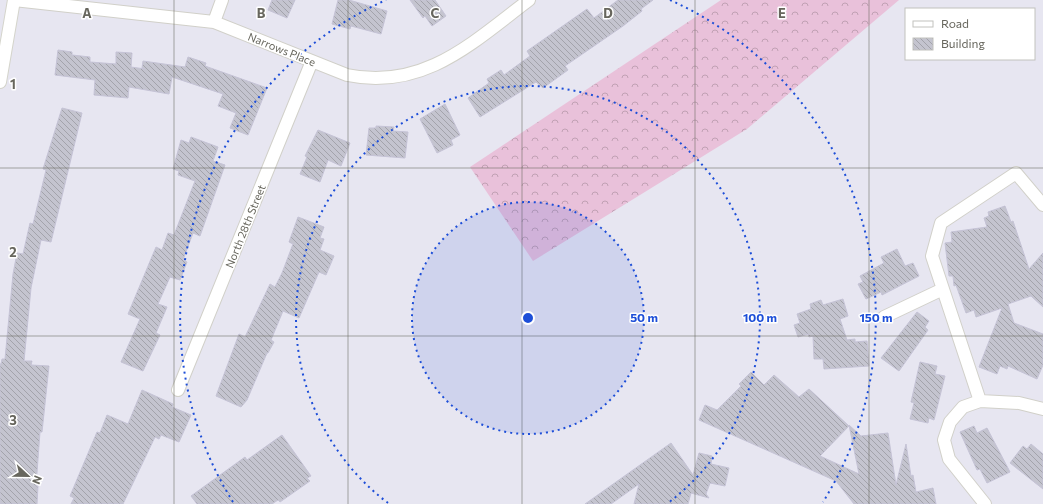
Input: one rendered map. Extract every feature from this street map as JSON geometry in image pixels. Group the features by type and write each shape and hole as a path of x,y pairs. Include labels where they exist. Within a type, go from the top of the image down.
{"street":[{"path":"0,82 14,0"},
{"name":"Narrows Place","path":"14,0 214,22 347,75 366,79 403,75 443,62 458,53 529,0"},
{"path":"214,22 222,0"},
{"name":"North 28th Street","path":"178,390 312,61"},
{"path":"980,401 932,256 941,223 1016,173 1043,205"},
{"path":"884,317 943,289"},
{"path":"985,504 949,459 944,440 947,430 956,413 963,407 980,401 1018,403 1043,409"}],"green space":[{"path":"721,0 899,0 747,129 533,261 470,167"}],"building":[{"path":"272,0 295,0 287,18 268,10"},
{"path":"338,0 349,0 387,11 381,34 351,26 350,29 332,24"},
{"path":"410,0 435,0 446,16 432,26 425,16 423,18"},
{"path":"618,0 653,0 623,26 565,66 568,70 543,88 536,82 480,117 468,98 489,83 487,79 501,70 504,75 530,56 527,51 587,9 594,18"},
{"path":"58,50 72,52 72,55 90,57 90,62 116,64 116,52 132,53 131,67 145,69 142,68 143,61 185,67 188,57 206,63 205,66 267,88 248,135 230,128 236,113 218,106 223,94 172,77 169,94 129,87 128,98 94,95 95,80 55,75"},
{"path":"445,104 460,135 451,140 453,145 437,153 420,119"},
{"path":"62,108 82,113 51,242 41,240 31,288 24,361 32,361 31,365 49,366 42,432 40,432 36,486 38,486 37,504 0,504 0,364 2,359 5,359 13,274 17,253 23,254 30,223 33,224 46,170 43,169"},
{"path":"376,126 394,127 393,131 408,132 405,158 366,155 369,128 376,128"},
{"path":"318,130 350,143 341,166 328,160 320,182 300,174 307,157 305,156"},
{"path":"191,137 218,147 213,161 225,165 200,236 193,233 183,260 187,262 180,280 170,277 158,304 167,307 156,333 160,335 143,371 121,362 140,319 128,314 156,247 162,250 168,233 174,235 195,181 178,175 179,171 173,169 181,140 189,143"},
{"path":"1005,206 1011,222 1013,221 1029,269 1043,253 1043,307 1031,296 1008,304 1014,323 1043,334 1043,365 1037,379 1008,366 1007,369 1000,366 997,374 979,367 1002,308 976,317 974,310 966,313 956,285 954,286 953,276 949,276 945,243 952,242 951,232 987,227 984,218 989,216 988,212"},
{"path":"298,217 324,227 320,238 324,239 320,250 334,256 326,275 319,272 299,318 283,311 271,340 274,342 267,353 247,400 241,407 216,396 239,334 245,337 270,284 275,287 282,273 293,244 289,242"},
{"path":"897,249 905,266 913,263 919,276 882,295 881,292 866,299 858,284 863,282 860,276 884,263 881,257"},
{"path":"843,299 848,316 840,319 847,340 855,339 855,342 867,341 869,366 824,369 823,359 814,359 813,336 809,337 808,334 798,337 794,325 800,323 797,314 811,309 810,304 821,300 823,305"},
{"path":"917,312 929,321 925,327 928,330 899,371 881,358"},
{"path":"920,362 937,366 935,374 945,376 934,420 929,418 928,423 910,419 914,403 911,402"},
{"path":"751,372 764,385 774,375 799,397 809,389 849,426 820,456 859,474 849,425 861,436 888,433 896,485 906,444 911,476 913,475 916,492 933,488 936,504 854,504 836,481 699,420 705,405 717,410 741,386 739,384"},
{"path":"142,390 173,404 172,407 191,415 179,442 161,435 159,439 155,437 123,504 71,504 74,498 70,496 97,432 100,433 107,415 128,424"},
{"path":"974,426 977,433 987,428 1010,472 987,483 980,469 977,470 960,432"},
{"path":"282,435 311,476 307,478 310,481 280,502 278,500 272,504 197,504 191,496 245,457 247,460"},
{"path":"671,443 693,475 699,453 712,456 711,464 729,468 725,486 710,483 706,494 709,498 691,493 688,504 634,504 639,484 611,504 585,504"},
{"path":"1031,444 1043,454 1043,489 1010,463 1023,446 1027,449"}]}
